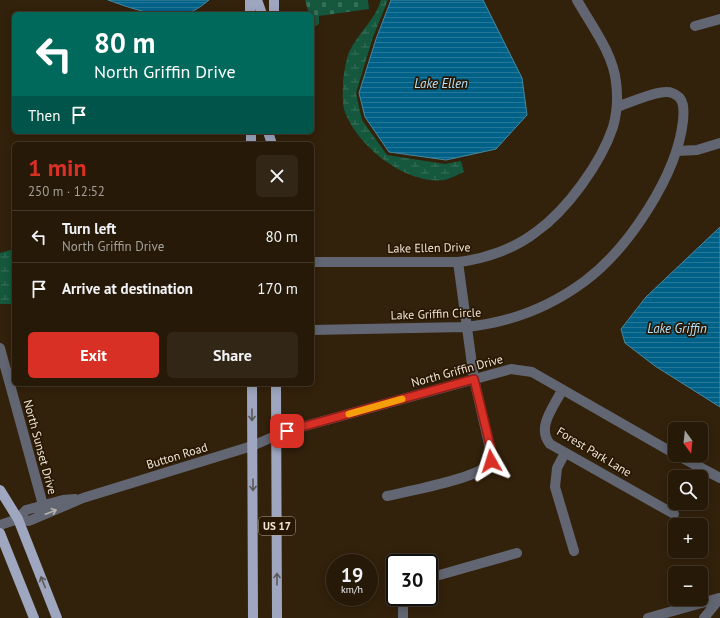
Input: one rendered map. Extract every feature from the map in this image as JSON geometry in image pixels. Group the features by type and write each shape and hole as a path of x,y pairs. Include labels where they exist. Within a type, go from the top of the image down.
{"main road":[{"path":"250,0 250,12"},
{"path":"257,0 261,12"},
{"path":"274,0 274,12"},
{"name":"US 17","path":"252,386 253,616"},
{"name":"US 17","path":"276,386 277,618"},
{"path":"0,490 18,519 57,618"},
{"path":"0,533 34,618"}],"street":[{"name":"Lake Ellen Drive","path":"314,262 458,262 475,260 494,254 536,233 556,216 594,166 613,127 617,107 616,81 612,64 577,0"},
{"path":"695,26 720,19"},
{"name":"Lake Griffin Circle","path":"314,330 465,327 489,325 522,316 567,294 605,264 636,226 667,177 677,151 684,109 679,97 672,92 662,92 617,107"},
{"path":"677,151 697,150 720,143"},
{"path":"387,496 471,475 488,466 491,461 492,453 474,379 465,327 458,262"},
{"name":"North Sunset Drive","path":"0,348 42,505"},
{"name":"North Griffin Drive","path":"276,434 511,369 523,369 532,372 668,450"},
{"name":"Forest Park Lane","path":"562,390 546,422 544,430 546,438 550,444 674,514"},
{"name":"Button Road","path":"0,525 18,519 29,520 83,498 252,446 276,434"},
{"path":"565,453 557,468 555,487 574,551"},
{"name":"North Griffin Drive","path":"691,462 720,478"},
{"name":"Button Road","path":"18,519 26,510 63,500 83,498"},
{"path":"438,575 517,553"},
{"path":"648,618 720,598"},
{"path":"704,618 720,598"},
{"path":"403,606 403,618"}],"green space":[{"path":"305,0 368,0 369,9 319,16 319,24 314,27 314,12 308,12"},
{"path":"381,0 388,0 373,37 356,93 362,120 387,155 445,164 461,161 464,172 449,179 429,180 414,176 384,160 370,149 359,136 350,123 344,109 343,81 349,52 375,14"},
{"path":"12,250 12,304 0,304 0,253"}],"water":[{"path":"108,0 209,0 190,12 146,12"},
{"name":"Lake Ellen","path":"391,0 483,0 522,78 527,115 496,149 446,160 389,152 365,117 359,93 376,39"},
{"name":"Lake Griffin","path":"720,227 720,407 655,366 625,343 621,329 646,297"}],"slow traffic":[{"path":"349,414 402,399"}],"route":[{"path":"287,431 474,379 492,453 491,461"}]}
